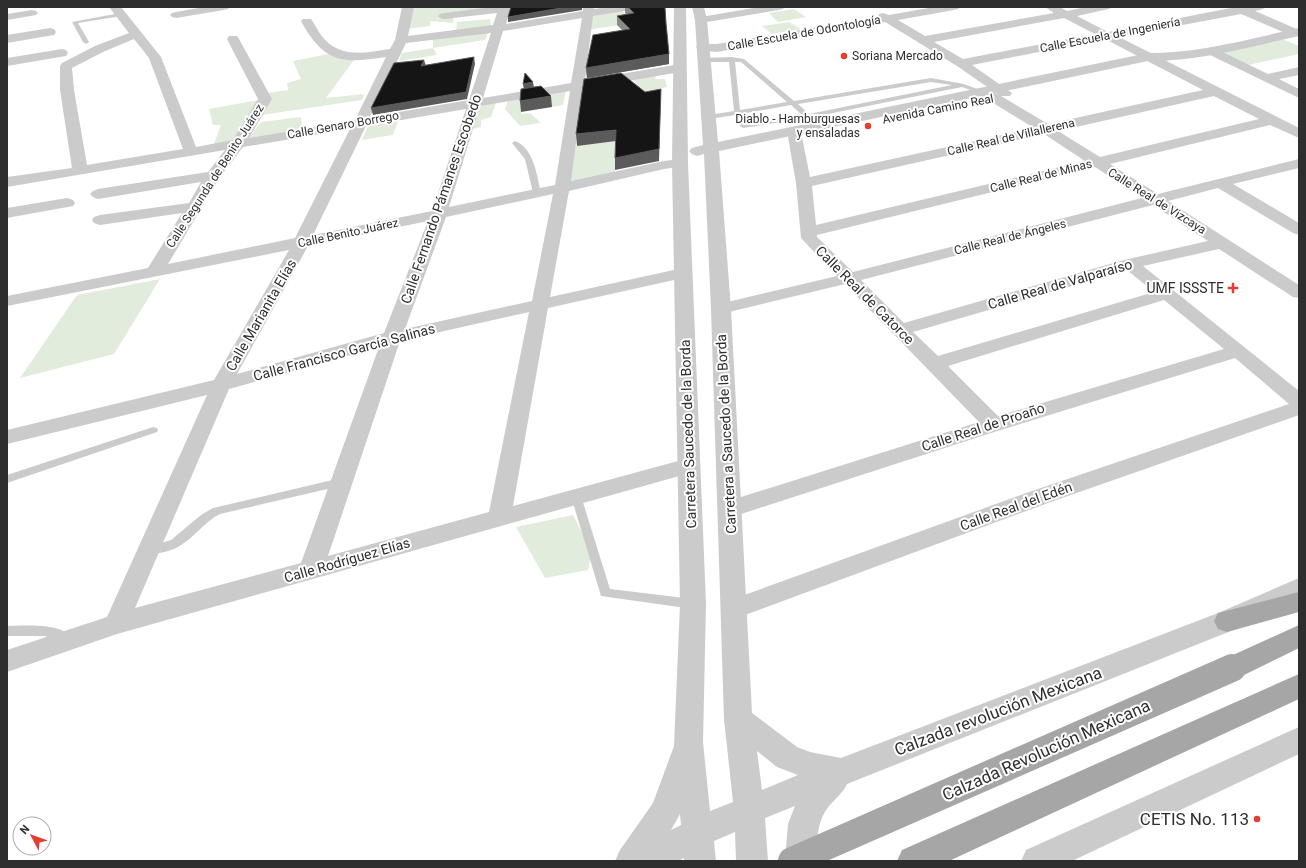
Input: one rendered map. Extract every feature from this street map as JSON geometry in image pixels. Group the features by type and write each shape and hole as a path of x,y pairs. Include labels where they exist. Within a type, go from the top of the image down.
{"main road":[{"path":"1227,621 1299,602"},
{"name":"Calzada Revolución Mexicana","path":"792,861 1232,668 1299,636"},
{"path":"913,861 1299,686"}],"street":[{"path":"176,15 224,7"},
{"name":"Calle Marianita Elías","path":"116,624 221,385 301,243 398,46 408,7"},
{"path":"307,21 314,36 333,53 343,57 364,57 398,46 589,10 631,7"},
{"name":"Carretera Saucedo de la Borda","path":"680,7 680,68 675,161 683,273 689,466 692,604 688,742 699,847"},
{"path":"699,13 779,7"},
{"name":"Calle Escuela de Odontología","path":"703,54 718,48 954,7"},
{"path":"1051,7 1156,58 1299,134"},
{"path":"924,40 1105,7"},
{"name":"Calle Escuela de Ingeniería","path":"961,63 1240,9 1259,7"},
{"path":"444,16 505,8"},
{"name":"Calle Fernando Pámanes Escobedo","path":"311,570 340,482 392,337 439,214 505,8"},
{"path":"1240,9 1297,32"},
{"path":"500,517 562,188 589,10"},
{"path":"117,11 155,57 191,152"},
{"name":"Calle Real de Vizcaya","path":"875,11 961,63 996,93 1046,129 1096,163 1299,293"},
{"path":"7,17 32,13"},
{"name":"Carretera a Saucedo de la Borda","path":"699,13 709,117 721,309 738,719 749,810 752,861"},
{"path":"7,39 50,32"},
{"name":"Avenida Camino Real","path":"710,150 817,124 996,93 1156,58 1212,51 1297,32"},
{"path":"80,171 68,98 66,66 100,49 137,34"},
{"path":"1277,37 1299,46"},
{"name":"Calle Segunda de Benito Juárez","path":"155,272 194,206 238,144 265,99 233,38"},
{"path":"1212,51 1299,94"},
{"path":"7,62 62,53"},
{"name":"Calle Genaro Borrego","path":"7,182 80,171 680,68"},
{"path":"1267,78 1299,71"},
{"name":"Calle Real de Villallerena","path":"804,183 1217,91"},
{"name":"Calle Real de Minas","path":"808,232 1273,120"},
{"name":"Avenida Camino Real","path":"710,150 795,137 817,124"},
{"name":"Calle Real de Catorce","path":"795,137 804,183 809,238 994,424"},
{"path":"675,161 710,150"},
{"name":"Calle Benito Juárez","path":"7,301 301,243 537,194 675,161"},
{"name":"Calle Real de Ángeles","path":"721,309 1299,163"},
{"path":"1280,168 1299,178"},
{"path":"98,194 214,176"},
{"path":"1220,183 1299,230"},
{"path":"7,213 67,203"},
{"path":"100,220 194,206"},
{"path":"41,207 44,223"},
{"name":"Calle Real de Valparaíso","path":"899,330 1130,264 1222,243"},
{"path":"1130,264 1299,402"},
{"name":"Calle Francisco García Salinas","path":"7,437 221,385 392,337 683,273"},
{"path":"934,364 1166,294"},
{"name":"Calle Real de Proaño","path":"730,509 1117,385 1238,351"},
{"name":"Calle Real del Edén","path":"734,608 1040,497 1299,408"},
{"name":"Calle Rodríguez Elías","path":"7,661 116,624 689,466"},
{"name":"Calzada revolución Mexicana","path":"646,861 699,847 749,810 840,772 1227,621 1299,588"},
{"path":"738,719 787,757 810,766 840,772"},
{"path":"1037,861 1299,740"},
{"path":"631,861 665,812 678,780 688,742"},
{"path":"801,861 800,840 804,818 815,797 840,772"}],"lane":[{"path":"86,42 75,22 117,11"},
{"path":"703,54 742,60 817,124"},
{"path":"732,59 737,113 743,126 817,124 962,85"},
{"path":"709,117 931,80 996,93"},
{"path":"515,143 523,149 528,156 537,194"},
{"path":"7,479 153,430"},
{"path":"148,551 176,543 206,516 217,511 340,482"},
{"path":"576,496 605,594 692,604"},
{"path":"7,631 48,631 57,633 67,640"}],"green space":[{"path":"413,7 492,8 454,16 453,23 430,21 430,26 406,29"},
{"path":"621,9 634,23 586,30 588,14"},
{"path":"794,9 806,17 778,22 769,13"},
{"path":"490,19 491,26 456,32 457,22"},
{"path":"789,22 801,29 772,34 762,26"},
{"path":"489,31 485,40 433,48 433,38"},
{"path":"1277,37 1299,46 1299,54 1243,66 1212,51"},
{"path":"433,48 437,55 399,61 402,53"},
{"path":"333,53 356,57 326,98 364,94 362,100 262,115 267,93 288,90 287,83 301,79 293,61"},
{"path":"657,72 655,79 665,79 667,87 641,92 631,76"},
{"path":"566,91 563,105 552,107 540,95"},
{"path":"523,98 521,114 530,113 541,123 520,126 505,109 508,100"},
{"path":"265,99 239,141 214,144 221,125 213,125 209,109"},
{"path":"474,103 496,103 491,117 481,120 481,127 465,131"},
{"path":"301,117 302,129 248,139 261,122"},
{"path":"399,119 393,135 362,140 369,124"},
{"path":"616,141 615,172 563,184 568,147"},
{"path":"160,279 114,354 20,378 77,295"},
{"path":"573,515 592,552 588,570 545,578 516,527"}],"building":[{"path":"511,7 567,7 508,17"},
{"path":"628,7 665,7 669,54 586,68 593,35 630,29 617,16 634,13"},
{"path":"474,57 466,92 371,108 394,63 424,60 421,66"},
{"path":"525,73 533,82 523,84"},
{"path":"621,73 645,92 661,89 659,149 615,158 616,130 576,134 584,79"},
{"path":"541,86 551,96 520,101 521,89"}],"place":[{"name":"Soriana Mercado","path":"844,56"},
{"name":"Diablo - Hamburguesas y ensaladas","path":"868,126"},
{"name":"UMF ISSSTE","path":"1233,288"},
{"name":"CETIS No. 113","path":"1257,819"}]}
